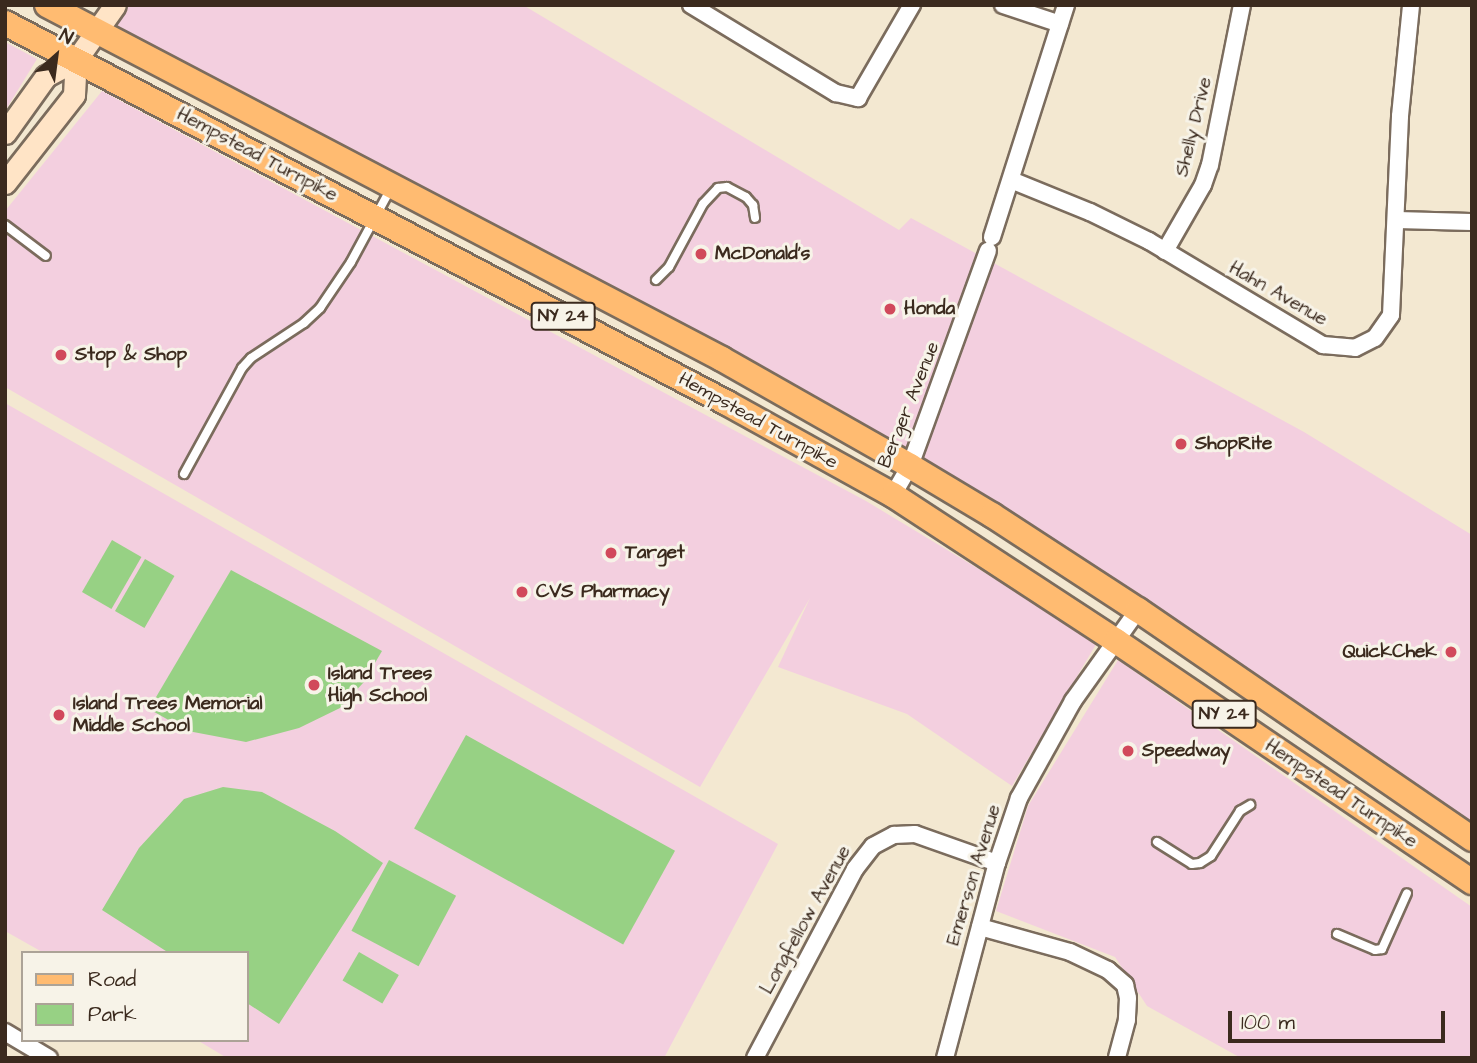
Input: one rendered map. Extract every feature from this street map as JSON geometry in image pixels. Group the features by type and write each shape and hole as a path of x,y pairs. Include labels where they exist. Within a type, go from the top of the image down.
{"main road":[{"name":"Hempstead Turnpike","path":"47,5 710,353 910,466 992,515 1138,610 1472,839"},
{"path":"5,133 46,76 76,60 115,5"},
{"name":"Hempstead Turnpike","path":"5,23 727,403 893,495 1116,641 1472,882"},
{"path":"5,183 74,95 76,60"},
{"path":"1441,818 1472,823"}],"street":[{"path":"691,5 836,93 858,98 912,5"},
{"path":"1003,5 1060,24"},
{"name":"Berger Avenue","path":"893,495 910,466 990,244 1066,5"},
{"name":"Shelly Drive","path":"1165,251 1203,185 1210,165 1242,5"},
{"name":"Hahn Avenue","path":"1011,180 1090,212 1165,251 1323,345 1355,348 1375,338 1391,315 1400,116 1410,5"},
{"path":"1396,220 1472,222"},
{"name":"Emerson Avenue","path":"945,1058 997,863 1018,800 1073,701 1138,610"},
{"name":"Longfellow Avenue","path":"755,1058 855,869 873,845 894,835 915,834 997,863"},
{"path":"979,927 1070,952 1108,970 1125,985 1128,998 1127,1020 1117,1058"},
{"path":"5,1032 22,1051 49,1058"}],"lane":[{"path":"184,474 242,368 251,358 304,323 320,308 392,186"},
{"path":"656,280 669,267 703,204 718,188 727,187 746,197 753,205 755,218"},
{"path":"5,225 46,257"},
{"path":"1157,842 1192,864 1200,863 1211,856 1240,811 1250,806"},
{"path":"1337,934 1375,950 1382,949 1407,893"}],"shaded area":[{"path":"125,5 523,5 899,230 911,218 1304,432 1472,535 1472,822 906,449 106,30"},
{"path":"5,42 37,59 5,111"},
{"path":"102,91 866,501 1098,641 1012,786 907,714 778,667 810,598 700,787 5,387 5,211"},
{"name":"Island Trees High School","path":"5,403 778,844 664,1058 227,1058 200,1042 248,1042 248,951 40,951 5,931"},
{"path":"1118,660 1472,907 1472,1058 1241,1058 1147,1006 1115,957 996,911 1028,806"}],"green space":[{"path":"112,540 141,557 111,609 82,592"},
{"path":"145,559 174,576 144,628 115,611"},
{"path":"231,570 382,651 363,683 340,708 299,728 246,742 188,731 149,709"},
{"path":"466,735 675,851 623,944 414,829"},
{"path":"223,787 262,792 335,831 383,863 279,1024 248,1004 248,951 166,951 102,910 139,848 184,799"},
{"path":"389,860 456,896 419,966 351,931"},
{"path":"359,952 399,975 382,1004 342,981"}],"place":[{"name":"McDonald's","path":"701,254"},
{"name":"Honda","path":"890,309"},
{"name":"Stop & Shop","path":"61,355"},
{"name":"ShopRite","path":"1181,444"},
{"name":"Target","path":"611,553"},
{"name":"CVS Pharmacy","path":"522,592"},
{"name":"QuickChek","path":"1451,652"},
{"name":"Island Trees High School","path":"314,685"},
{"name":"Island Trees Memorial Middle School","path":"59,715"},
{"name":"Speedway","path":"1128,751"}]}
